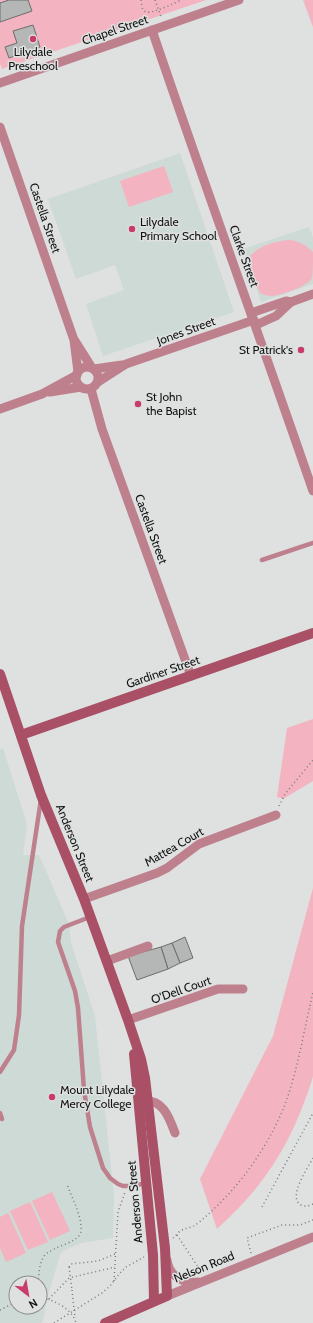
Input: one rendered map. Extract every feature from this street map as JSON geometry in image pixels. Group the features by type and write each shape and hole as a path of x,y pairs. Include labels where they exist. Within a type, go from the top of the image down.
{"main road":[{"name":"Gardiner Street","path":"21,735 313,633"},
{"name":"Anderson Street","path":"0,674 41,795 84,899 141,1059 145,1078 144,1100 152,1183 154,1302"},
{"name":"Anderson Street","path":"152,1183 165,1248 167,1296"},
{"name":"Nelson Road","path":"105,1323 167,1296"}],"street":[{"name":"Chapel Street","path":"0,83 239,0"},
{"name":"Clarke Street","path":"152,30 313,491"},
{"name":"Castella Street","path":"0,127 74,340 78,373"},
{"name":"Jones Street","path":"254,319 276,316 291,302 313,294"},
{"name":"Jones Street","path":"93,368 126,364 254,319 286,301 291,302"},
{"name":"Castella Street","path":"74,340 93,368"},
{"name":"Jones Street","path":"98,382 126,364"},
{"path":"42,394 78,373 84,367 93,368 98,375 98,382 94,387 87,390 81,387 77,382 78,373"},
{"path":"0,409 42,394 81,387"},
{"name":"Castella Street","path":"91,389 102,429 191,676"},
{"name":"Mattea Court","path":"84,899 157,873 167,868 199,844 276,815"},
{"path":"107,961 148,946"},
{"name":"O'Dell Court","path":"128,1020 218,989 243,989"},
{"path":"144,1100 156,1103 164,1109 175,1133"},
{"name":"Nelson Road","path":"167,1296 251,1257 313,1237"},
{"path":"165,1248 169,1268 176,1277 188,1282 202,1281"}],"lane":[{"path":"262,560 313,543"},
{"path":"0,1072 14,1050 19,1015 22,926 41,795"},
{"path":"90,917 64,927 60,931 58,942 75,992 78,1008 84,1090 90,1127 105,1172 110,1178 118,1184 128,1186 152,1183"},
{"path":"0,1062 6,1062"},
{"path":"0,1113 2,1120"}],"path":[{"path":"141,0 145,11 150,12 181,0"},
{"path":"155,0 164,26"},
{"path":"276,815 282,798 313,760"},
{"path":"197,1224 224,1199 240,1180 261,1152 278,1121 292,1080 313,992"},
{"path":"262,1207 313,1113"},
{"path":"313,1158 298,1187 296,1196 297,1202 302,1205 307,1206 313,1204"},
{"path":"39,1275 41,1264 45,1255 51,1250 77,1238 81,1233 80,1220 67,1184"},
{"path":"113,1283 118,1212 128,1186"},
{"path":"251,1257 247,1238 282,1225 300,1225 313,1220"},
{"path":"177,1236 200,1270 206,1271"},
{"path":"251,1257 256,1251"},
{"path":"76,1323 69,1267 71,1264 98,1261 116,1254"},
{"path":"54,1323 102,1293 113,1283 121,1272 130,1264 140,1259"},
{"path":"76,1320 56,1302 49,1299 68,1278 115,1267"}],"shaded area":[{"path":"0,0 206,0 2,69 0,64"},
{"path":"303,0 313,0 313,27"},
{"name":"Lilydale Primary School","path":"180,153 234,312 103,356 86,304 124,290 115,265 76,279 48,199"},
{"path":"164,166 173,192 129,207 120,181"},
{"name":"Lilydale Primary School","path":"309,227 313,237 313,284 261,302 243,249"},
{"name":"Lilydale Primary School","path":"288,240 302,243 313,252 312,278 306,284 294,290 270,296 264,295 260,293 249,266 248,258 257,250 266,245"},
{"path":"313,719 313,781 283,799 277,797 287,728"},
{"name":"Mount Lilydale Mercy College","path":"3,748 27,824 23,855 39,855 69,924 71,943 95,1016 114,1196 113,1238 81,1243 61,1252 48,1295 48,1275 8,1275 8,1315 44,1315 43,1321 41,1323 0,1323 0,749"},
{"path":"313,888 312,1080 296,1123 275,1161 250,1196 217,1229 200,1179 273,1036"},
{"path":"52,1192 70,1231 50,1240 32,1201"},
{"path":"30,1202 48,1242 28,1250 10,1211"},
{"path":"8,1213 26,1253 6,1262 0,1248 0,1217"}],"building":[{"path":"9,0 28,0 32,11 0,22 0,3"},
{"path":"33,25 40,47 9,58 5,47 17,43 13,31"},
{"path":"185,937 193,958 180,963 172,943"},
{"path":"172,943 180,963 168,969 161,947"},
{"path":"161,947 168,969 137,980 128,956"}],"place":[{"name":"Lilydale Preschool","path":"33,39"},
{"name":"Lilydale Primary School","path":"132,229"},
{"name":"St Patrick's","path":"301,350"},
{"name":"St John the Bapist","path":"138,404"},
{"name":"Mount Lilydale Mercy College","path":"52,1097"}]}
